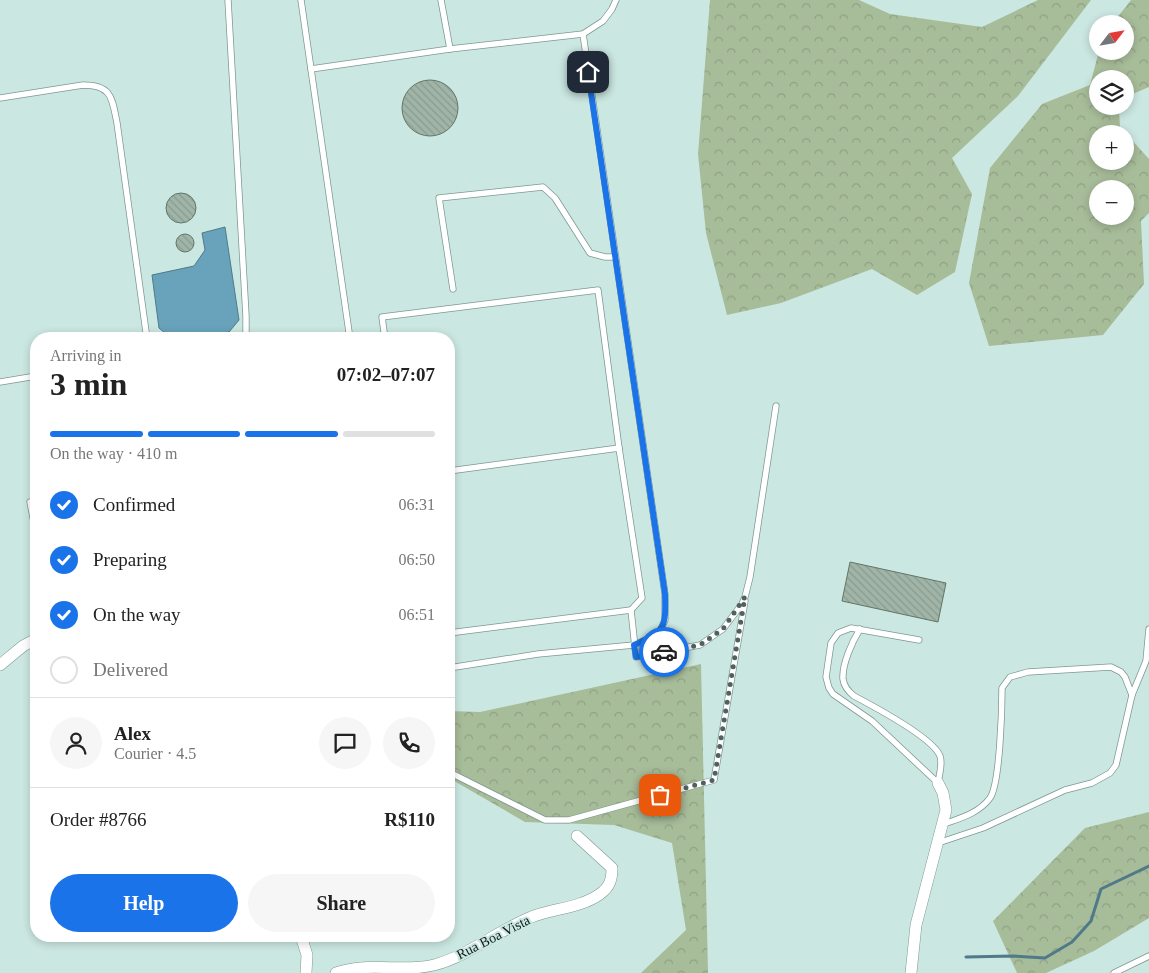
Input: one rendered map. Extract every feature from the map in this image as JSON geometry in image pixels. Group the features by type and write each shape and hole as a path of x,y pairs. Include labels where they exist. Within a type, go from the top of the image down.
{"street":[{"path":"0,665 30,642"},
{"path":"911,973 916,926 944,824 946,810 945,799 938,783"},
{"name":"Rua Boa Vista","path":"336,973 368,966 401,968 433,965 473,948 505,928 532,916 575,906 601,893 612,881 612,868 577,836"},
{"path":"303,942 307,955 306,973"}],"lane":[{"path":"228,0 246,332"},
{"path":"301,0 349,332"},
{"path":"441,0 450,49"},
{"path":"311,69 450,49 583,34 603,21 616,0"},
{"path":"455,667 538,654 634,645 654,636 661,629 665,620 665,594 583,34"},
{"path":"0,98 83,85 97,85 108,92 114,106 117,123 146,332"},
{"path":"453,289 439,198 543,186 555,198 590,252 605,257 615,257"},
{"path":"384,332 382,317 598,290 642,598 631,610 455,632"},
{"path":"0,382 30,377"},
{"path":"455,775 545,820 569,820 714,780 750,577 776,406"},
{"path":"455,470 620,448"},
{"path":"631,610 636,657 700,645 723,629 745,597"},
{"path":"919,640 860,629 844,629 834,637 831,643 826,677 828,688 833,694 872,721 938,783"},
{"path":"860,629 850,648 843,679 848,691 923,738 936,750 941,758 938,783"},
{"path":"938,843 983,828 1065,790 1092,784 1110,773 1116,765 1132,695 1146,661 1149,629"},
{"path":"944,824 968,815 982,806 992,796 997,779 1002,688 1010,677 1028,672 1111,666 1125,677 1132,695"},
{"path":"872,721 882,711"},
{"path":"1114,973 1149,956"}],"green space":[{"path":"710,0 859,0 890,14 982,27 1038,0 1091,0 1018,96 952,158 972,194 955,272 917,295 872,269 781,303 727,315 706,233 698,154"},
{"path":"1131,0 1149,0 1149,87 1134,94 1134,70 1094,70 1097,60 1134,60 1134,15 1119,15"},
{"path":"1089,85 1089,115 1119,115 1120,125 1089,125 1089,170 1134,170 1134,142 1149,159 1149,213 1141,221 1144,284 1103,335 989,346 969,283 990,168 1042,104"},
{"path":"701,664 708,973 641,973 686,930 672,843 614,825 525,822 455,781 455,711 480,712"},
{"path":"1149,812 1149,918 1094,951 1046,973 1017,973 993,921 1085,828"}],"water":[{"path":"225,227 239,320 229,332 164,332 159,328 152,275 194,266 205,250 202,233"}],"building":[{"path":"430,80 441,82 450,88 456,97 458,108 456,119 450,128 441,134 430,136 419,134 410,128 404,119 402,108 404,97 410,88 419,82"},
{"path":"181,193 187,194 195,202 195,214 187,222 181,223 175,222 167,214 166,208 167,202 175,194"},
{"path":"181,234 189,234 194,239 192,250 181,252 176,247 176,239"},
{"path":"850,562 946,583 938,622 842,601"}],"waterway":[{"path":"966,957 1013,956 1045,958 1072,942 1091,921 1101,889 1149,866"}],"way so far":[{"path":"660,795 714,780 745,597 723,629 700,645 664,652"}],"route":[{"path":"588,72 665,594 665,620 661,629 654,636 634,645 636,657 664,652"}]}
